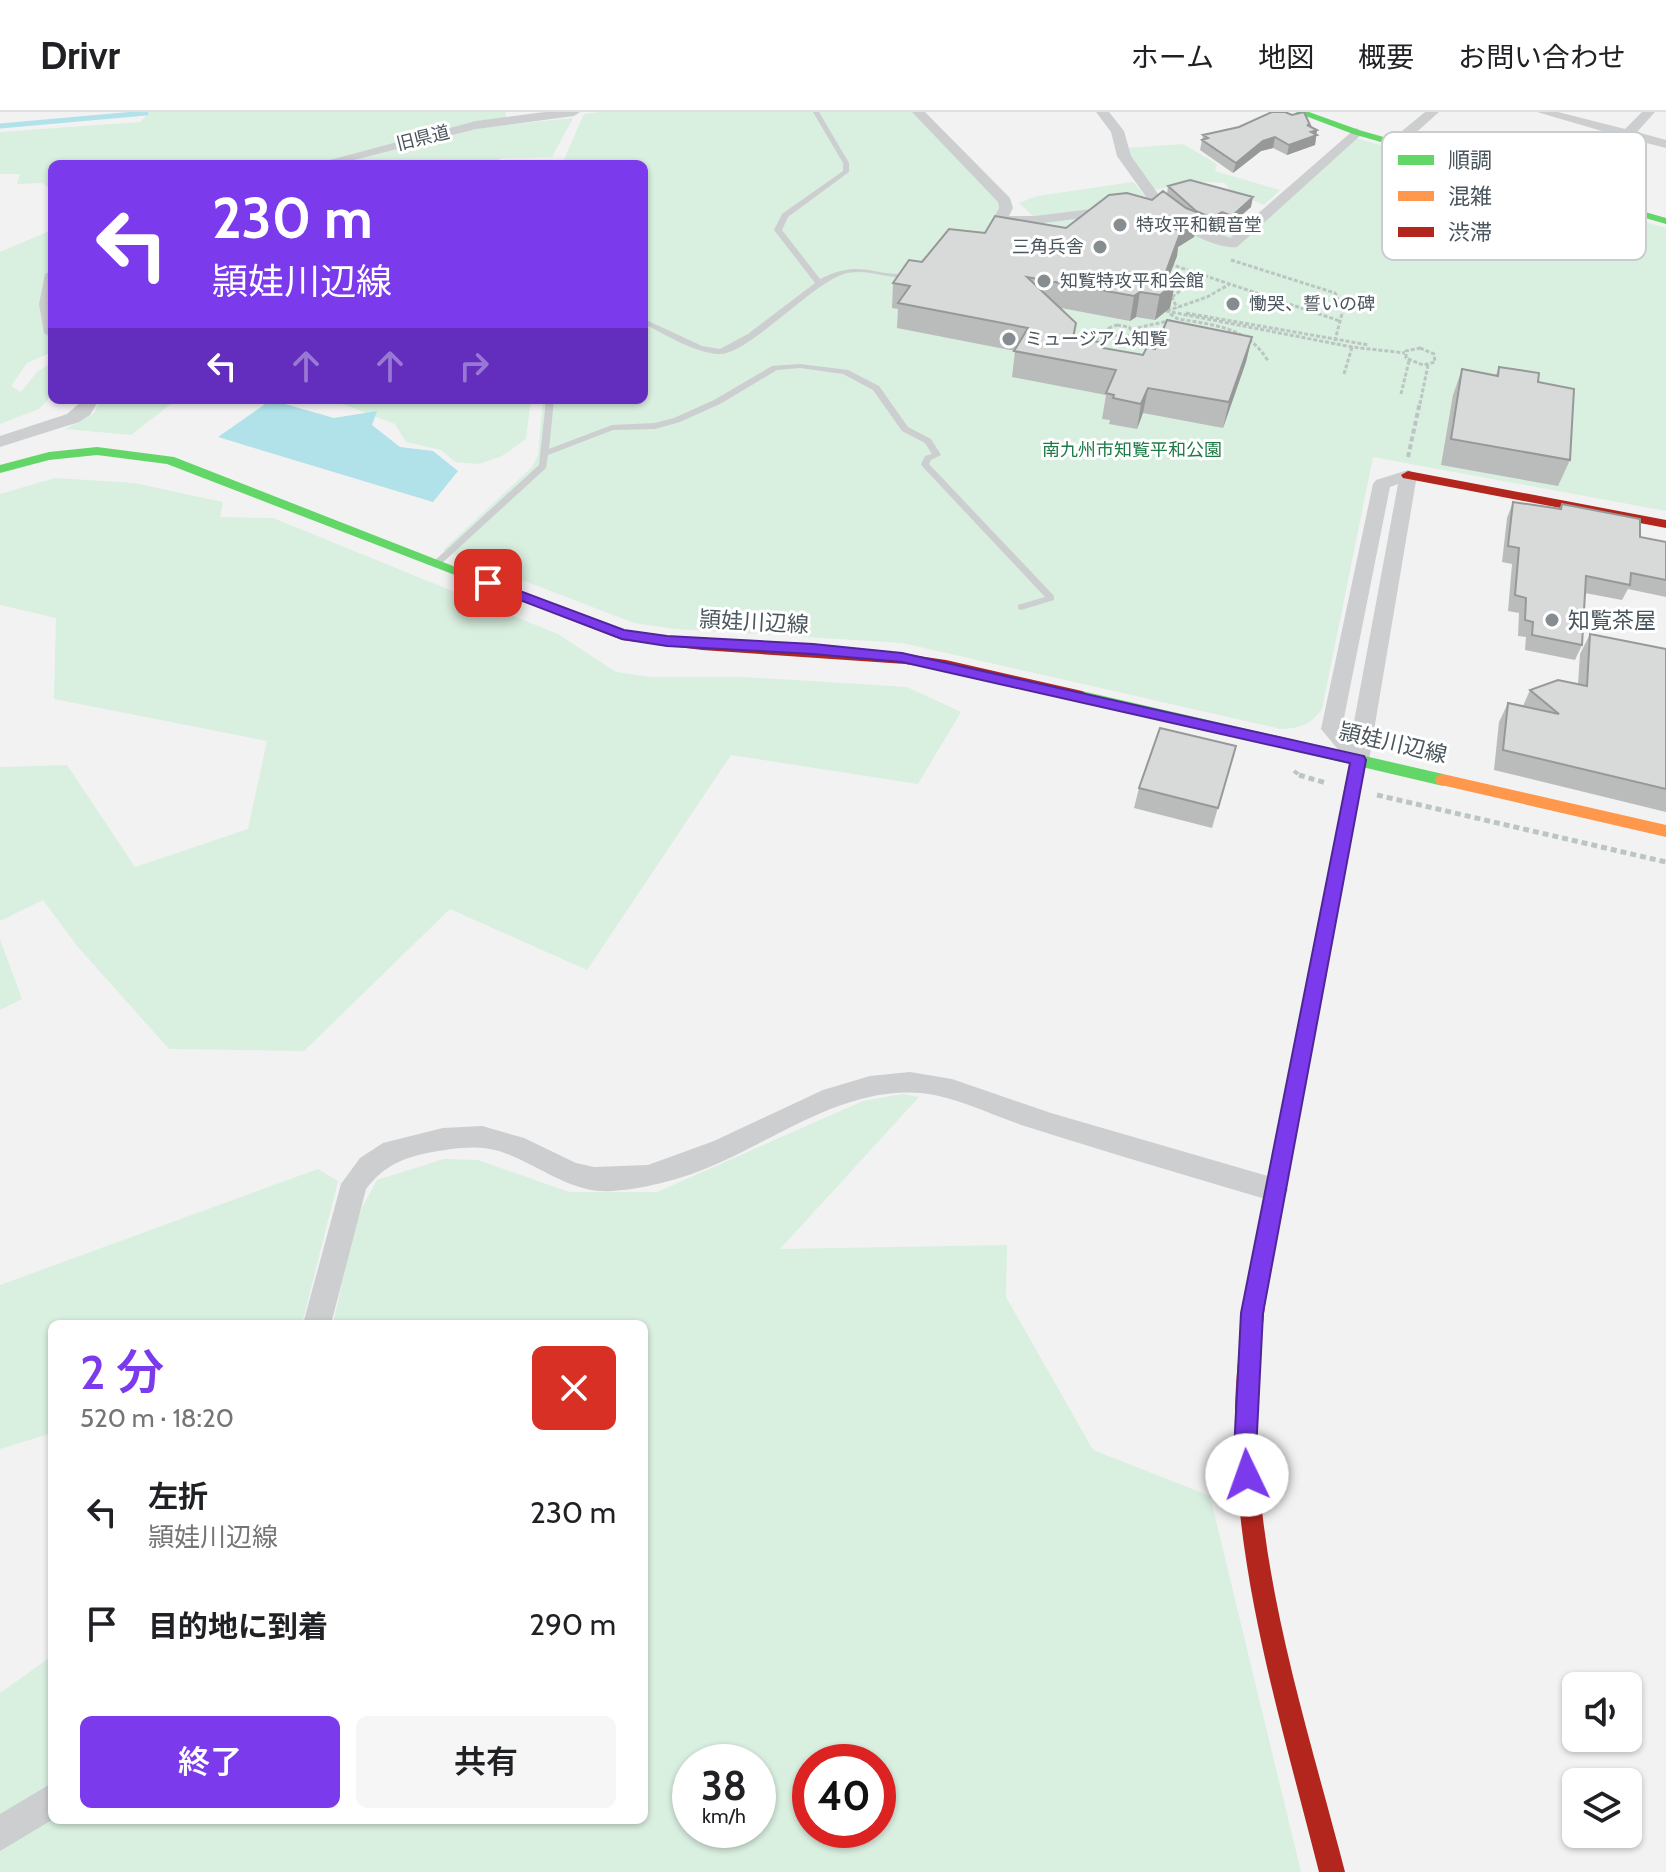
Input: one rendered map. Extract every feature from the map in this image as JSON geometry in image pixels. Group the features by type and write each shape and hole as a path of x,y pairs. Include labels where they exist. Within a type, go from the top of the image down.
{"main road":[{"path":"1300,112 1382,139"},
{"path":"1646,215 1666,221"},
{"name":"頴娃川辺線","path":"0,469 82,450 147,454 194,467 622,635 667,641 902,657 1666,831"},
{"path":"1408,475 1666,524"},
{"path":"1332,1872 1266,1598 1252,1522 1245,1452 1252,1313 1358,760"}],"street":[{"name":"旧県道","path":"338,160 476,125 574,112"},
{"path":"918,112 1005,201 1006,208 996,224 1143,207 1232,244 1356,132"},
{"path":"1102,112 1117,131 1143,207"},
{"path":"1409,132 1433,112"},
{"path":"1543,112 1620,132"},
{"path":"1630,132 1649,112"},
{"path":"1646,139 1666,144"},
{"path":"48,286 48,321"},
{"path":"0,442 73,418 88,404"},
{"path":"1408,475 1358,760 1331,729 1382,484 1408,475"},
{"path":"318,1320 354,1184 367,1166 387,1151 464,1135 500,1141 568,1171 605,1180 641,1178 702,1159 837,1096 878,1084 911,1082 942,1086 1016,1114 1275,1190"},
{"path":"0,1834 48,1803"}],"lane":[{"path":"816,112 846,163 846,172 785,216 778,230 820,284"},
{"path":"648,323 700,348 721,352 820,284 846,271 908,277 924,270"},
{"path":"546,453 612,428 655,426 677,420 775,368 817,366 845,372 876,388 905,429 928,441 937,455 928,458 925,464 1051,598 1021,607"},
{"path":"437,563 543,466 550,404"}],"path":[{"path":"1218,256 1335,293 1343,310 1335,342"},
{"path":"1164,263 1340,321"},
{"path":"1172,297 1202,274"},
{"path":"1161,284 1177,308"},
{"path":"1166,311 1207,297 1230,284"},
{"path":"1166,311 1178,319 1245,333 1263,349 1268,361"},
{"path":"1166,311 1405,353"},
{"path":"1132,329 1133,333 1129,336 1113,335 1067,342 1071,338 1117,325 1132,329 1178,319"},
{"path":"1108,330 1113,335"},
{"path":"1335,342 1405,353 1414,348 1430,351 1437,359 1428,365 1406,465 1408,475"},
{"path":"1344,374 1352,347"},
{"path":"1401,394 1409,361 1405,353"},
{"path":"1409,361 1428,365"},
{"path":"1364,792 1666,862"}],"green space":[{"path":"150,112 506,112 506,125 573,118 552,157 500,160 48,160 48,187 42,183 17,184 20,174 0,174 0,132 140,122"},
{"name":"南九州市知覧平和公園","path":"913,112 998,201 999,208 990,222 1034,223 1109,215 1171,213 1199,215 1221,222 1236,234 1356,138 1382,146 1382,260 1646,260 1646,222 1666,228 1666,511 1373,457 1322,709 1309,722 1288,729 902,643 675,629 634,623 443,550 532,467 538,455 543,404 648,404 648,160 564,160 584,114"},
{"path":"1183,144 1217,164 1215,171 1280,190 1264,205 1230,190 1225,183 1203,182 1153,190 1130,158 1127,148"},
{"path":"1133,182 1152,204 1035,218 1019,203 1037,196"},
{"path":"48,232 48,354 27,363 11,386 21,392 37,372 48,365 48,399 39,409 0,424 0,252"},
{"path":"99,404 171,404 131,435 65,429 93,414"},
{"path":"342,404 530,404 526,439 502,456 479,464 455,462 441,450 406,442 395,424"},
{"path":"55,478 134,483 223,502 220,517 273,518 558,634 616,672 650,677 744,677 907,687 961,712 918,784 731,755 587,970 450,909 304,1051 169,1049 78,947 43,900 0,921 0,767 67,765 135,867 248,829 267,741 54,699 56,618 0,605 0,494"},
{"path":"0,939 22,999 0,1010"},
{"path":"902,1094 919,1097 780,1249 1007,1245 1006,1297 1093,1450 1210,1496 1301,1872 0,1872 0,1693 48,1659 48,1824 648,1824 648,1320 334,1320 356,1219 377,1180 444,1159 478,1160 569,1192 657,1192 863,1101"},
{"path":"318,1169 338,1181 303,1320 48,1320 48,1434 0,1449 0,1285"}],"water":[{"path":"265,404 285,404 334,418 377,411 372,425 400,447 433,451 458,471 433,502 218,437"}],"building":[{"path":"1272,112 1292,115 1304,112 1310,125 1307,125 1317,130 1311,132 1317,135 1289,145 1275,137 1263,141 1236,163 1202,140 1208,138 1203,135 1239,127"},
{"path":"1190,180 1253,197 1232,216 1222,212 1212,218 1196,211 1168,186"},
{"path":"1163,191 1186,208 1199,213 1172,228 1181,231 1164,277 1175,283 1160,295 1140,292 1134,296 1027,277 1076,323 1073,338 1105,343 1103,348 1143,355 1147,347 1155,349 1167,320 1252,337 1229,402 1148,388 1141,404 1113,398 1114,395 1106,393 1116,370 1014,351 1028,328 898,303 910,286 893,283 909,260 922,262 949,229 985,233 995,216 1066,228 1109,195 1127,193 1152,200"},
{"path":"1499,367 1539,373 1538,382 1574,389 1570,460 1451,439 1462,369 1498,376"},
{"path":"1513,502 1561,509 1562,504 1640,519 1640,537 1666,542 1666,580 1631,573 1630,585 1586,576 1582,645 1532,635 1533,622 1525,620 1526,598 1515,595 1519,548 1508,546"},
{"path":"1590,634 1666,649 1666,789 1503,750 1508,703 1559,714 1530,690 1558,680 1587,686"},
{"path":"1160,728 1236,746 1218,808 1139,788"}],"waterway":[{"path":"0,126 146,113"}],"traffic: fast":[{"path":"1300,112 1382,139"},
{"path":"1646,215 1666,221"},
{"path":"0,469 49,456 97,451 169,460 543,604"},
{"path":"1082,696 1443,780"}],"traffic: slow":[{"path":"1257,1288 1358,760"},
{"path":"1443,780 1666,831"}],"traffic: jam":[{"path":"1408,475 1666,524"},
{"path":"543,604 622,635 702,645 905,659 946,665 1082,696"},
{"path":"1257,1288 1247,1362 1246,1436 1252,1510 1278,1656 1332,1872"}],"place":[{"name":"特攻平和観音堂","path":"1120,225"},
{"name":"三角兵舎","path":"1100,247"},
{"name":"知覧特攻平和会館","path":"1044,281"},
{"name":"慟哭、誓いの碑","path":"1233,304"},
{"name":"ミュージアム知覧","path":"1009,339"},
{"name":"知覧茶屋","path":"1552,620"}],"route":[{"path":"488,583 622,635 667,641 902,657 1358,760 1252,1313 1245,1452 1247,1475"}]}
